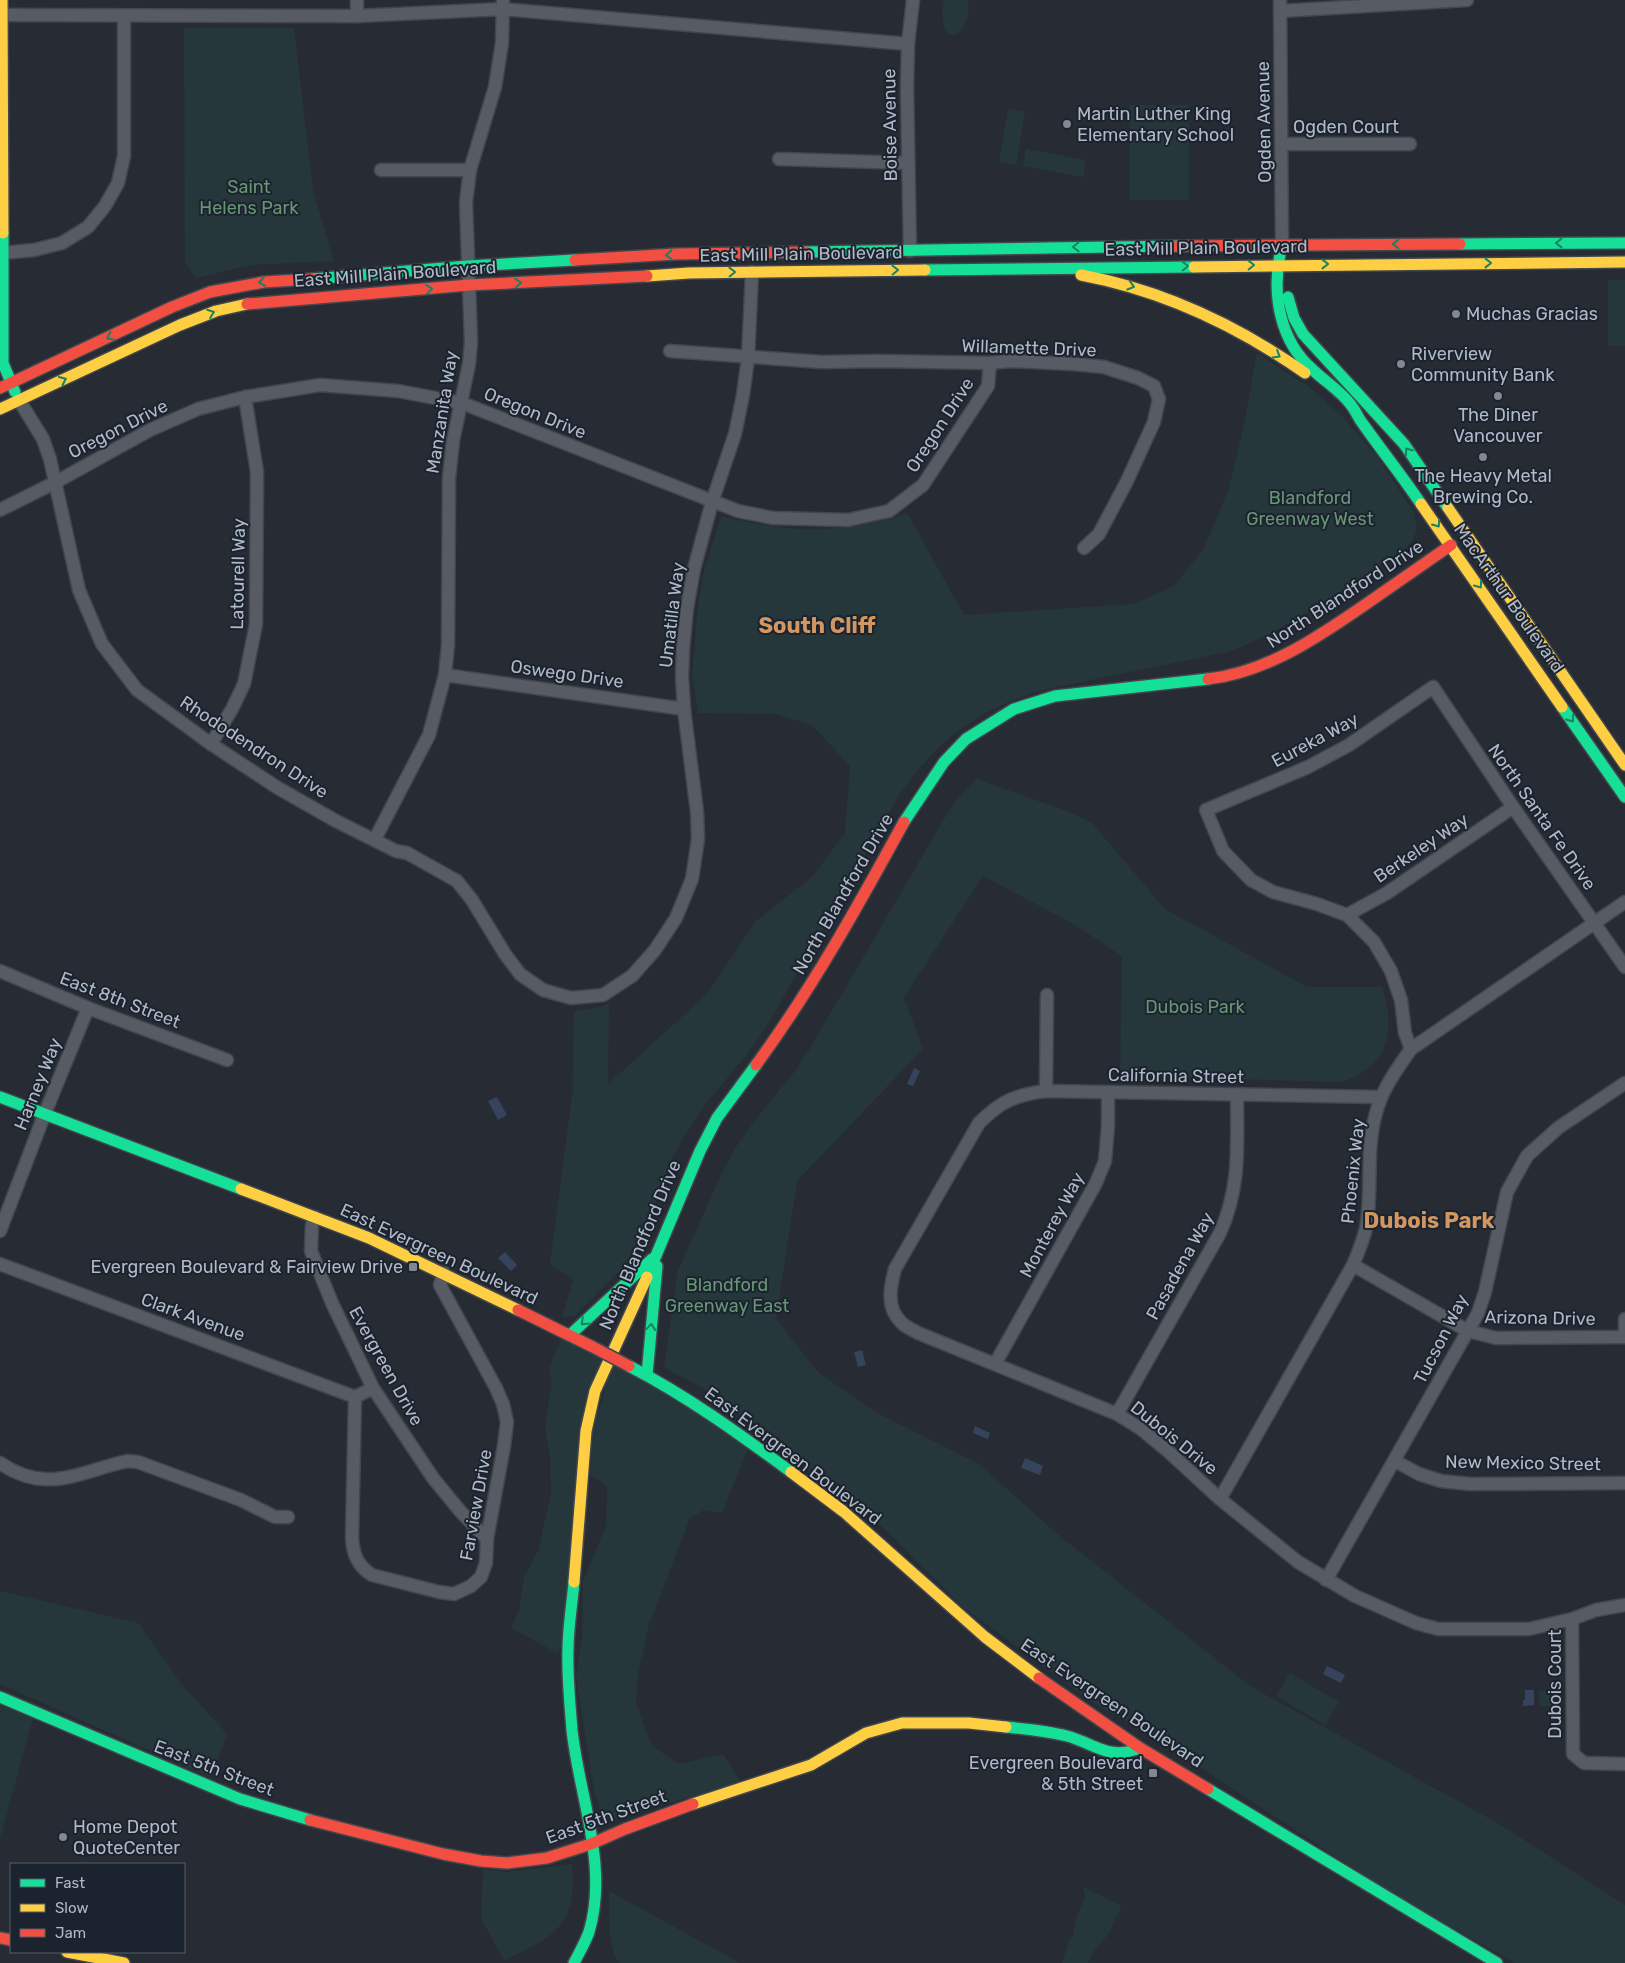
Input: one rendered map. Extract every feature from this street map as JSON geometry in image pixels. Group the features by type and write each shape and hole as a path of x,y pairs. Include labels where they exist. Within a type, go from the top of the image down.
{"street":[{"path":"2,0 1,253 3,363 5,386 19,400"},
{"path":"357,0 357,16"},
{"name":"Boise Avenue","path":"910,251 908,44 914,0"},
{"path":"1280,5 1467,0"},
{"path":"1,15 124,17 357,16 503,5 908,44"},
{"name":"Manzanita Way","path":"374,840 429,735 445,675 448,645 449,478 453,441 462,403 471,342 466,202 470,170 494,87 502,42 503,5"},
{"name":"Ogden Avenue","path":"1280,5 1282,244"},
{"path":"1,253 34,250 62,243 88,227 105,206 118,183 124,156 124,17"},
{"name":"Ogden Court","path":"1282,144 1410,144"},
{"path":"779,159 908,163"},
{"path":"381,170 470,170"},
{"name":"East Mill Plain Boulevard","path":"5,386 172,307 210,292 264,282 468,266 676,254 1282,244 1625,243"},
{"name":"MacArthur Boulevard","path":"1282,244 1281,312 1285,331 1293,350 1353,406 1357,417 1390,456 1625,797"},
{"path":"1575,262 1578,253 1583,252 1625,252"},
{"name":"East Mill Plain Boulevard","path":"0,409 180,325 216,311 248,304 390,293 469,284 571,281 689,273 1625,262"},
{"name":"MacArthur Boulevard","path":"1281,265 1294,318 1303,334 1404,444 1625,766"},
{"path":"1032,268 1107,279 1170,298 1205,314 1291,364 1318,384 1347,411 1357,417"},
{"name":"Umatilla Way","path":"603,995 632,976 655,950 676,918 692,879 698,839 697,812 684,709 682,649 694,569 712,502 735,434 743,395 748,358 752,272"},
{"name":"Willamette Drive","path":"670,351 822,362 990,363 1028,361 1104,367 1138,378 1154,386 1159,399 1154,422 1127,481 1098,534 1084,548"},
{"name":"Oregon Drive","path":"0,510 56,482 150,430 198,409 245,397 320,385 398,391 462,403 738,511 773,518 848,520 889,511 923,485 988,386 990,363"},
{"name":"Latourell Way","path":"211,744 232,709 244,684 256,624 257,472 245,397"},
{"name":"Rhododendron Drive","path":"19,400 42,439 56,482 79,590 102,644 137,690 211,744 278,788 336,821 396,851 407,853 457,881 472,900 516,969 543,990 571,998 603,995"},
{"name":"North Blandford Drive","path":"574,1963 584,1946 594,1912 592,1844 574,1744 568,1679 568,1649 574,1564 586,1431 595,1391 658,1253 700,1151 717,1118 792,1015 861,902 904,822 944,762 966,739 1014,709 1055,696 1213,678 1259,667 1331,628 1451,545"},
{"name":"Oswego Drive","path":"445,675 684,709"},
{"name":"North Santa Fe Drive","path":"1432,687 1625,967"},
{"name":"Eureka Way","path":"1347,916 1317,904 1273,892 1251,880 1223,851 1206,810 1308,767 1349,745 1432,687"},
{"name":"Berkeley Way","path":"1347,916 1386,893 1513,806"},
{"name":"Phoenix Way","path":"1220,1499 1353,1265 1366,1227 1375,1114 1381,1096 1394,1074 1411,1049 1625,902"},
{"path":"1347,916 1374,942 1392,971 1401,1000 1405,1034 1411,1049"},
{"name":"East 8th Street","path":"0,971 88,1008 227,1060"},
{"path":"1046,1091 1047,995"},
{"name":"Harney Way","path":"0,1231 88,1008"},
{"name":"Tucson Way","path":"1326,1580 1478,1313 1485,1292 1507,1192 1527,1156 1558,1128 1625,1083"},
{"name":"California Street","path":"980,1124 994,1108 1010,1098 1046,1091 1381,1096"},
{"name":"Monterey Way","path":"996,1364 1096,1183 1105,1161 1108,1092"},
{"name":"Pasadena Way","path":"1117,1414 1220,1234 1227,1218 1232,1203 1236,1173 1237,1094"},
{"name":"East Evergreen Boulevard","path":"0,1097 369,1238 444,1272 672,1388 736,1431 844,1512 985,1636 1044,1682 1140,1748 1497,1963"},
{"name":"Dubois Drive","path":"980,1124 895,1269 890,1287 890,1304 900,1322 918,1333 1117,1414 1141,1429 1220,1499 1298,1562 1355,1596 1416,1623 1438,1629 1529,1629 1572,1619 1596,1610 1625,1605"},
{"name":"Evergreen Drive","path":"315,1217 310,1237 312,1251 332,1304 373,1388 433,1478 460,1511 487,1539"},
{"path":"570,1335 658,1253"},
{"path":"647,1376 658,1253"},
{"name":"Clark Avenue","path":"0,1264 355,1397"},
{"name":"Arizona Drive","path":"1353,1265 1468,1331 1496,1338 1625,1337"},
{"name":"Farview Drive","path":"355,1397 352,1538 357,1560 364,1570 372,1575 439,1592 454,1594 471,1586 481,1577 486,1563 487,1539 507,1422 503,1404 496,1388 440,1285 444,1272"},
{"path":"1625,1319 1625,1337"},
{"path":"355,1397 373,1388"},
{"path":"0,1463 14,1471 42,1480 57,1480 127,1461 138,1462 241,1500 275,1517 288,1518"},
{"name":"New Mexico Street","path":"1395,1461 1419,1474 1442,1481 1470,1484 1625,1482"},
{"name":"Dubois Court","path":"1572,1619 1573,1754 1584,1763 1625,1764"},
{"name":"East 5th Street","path":"0,1697 240,1799 294,1816 411,1847 481,1861 508,1863 547,1858 592,1844 625,1829 723,1793 810,1765 866,1732 902,1723 968,1723 1040,1730 1070,1737 1108,1753 1128,1753 1140,1748"},
{"path":"72,1953 124,1963"}],"green space":[{"path":"944,0 968,0 967,20 962,29 955,35 947,33 944,25 942,12"},
{"name":"Saint Helens Park","path":"184,28 294,28 313,191 334,261 250,265 196,278 185,262"},
{"path":"1130,105 1189,105 1189,200 1130,200"},
{"path":"1008,109 1025,112 1016,165 999,162"},
{"path":"1026,149 1086,160 1083,177 1023,166"},
{"path":"1608,280 1625,280 1625,346 1608,346"},
{"name":"Blandford Greenway West","path":"1257,353 1308,386 1341,415 1376,455 1414,512 1417,529 1412,541 1406,548 1320,605 1251,642 1227,652 1051,688 1026,696 1004,704 983,715 964,726 947,740 915,774 899,795 768,1024 746,1056 707,1102 680,1143 670,1163 637,1253 575,1316 562,1317 573,1279 550,1264 573,1088 574,1011 596,1008 609,1003 608,1084 707,994 756,921 812,877 845,833 850,766 812,725 776,714 698,713 692,673 698,606 703,575 721,516 769,526 815,529 860,525 907,513 964,615 1134,604 1174,586 1204,548 1228,491 1243,430"},
{"name":"Blandford Greenway East","path":"977,779 1072,813 1092,823 1165,909 1307,987 1382,987 1388,1018 1388,1032 1385,1045 1379,1056 1370,1066 1358,1075 1342,1082 1120,1076 1122,956 1072,923 983,876 904,997 923,1049 797,1181 776,1319 818,1372 877,1413 979,1464 1056,1533 1250,1686 1499,1824 1625,1905 1625,1963 1515,1963 1382,1887 1171,1748 1091,1701 963,1607 866,1511 732,1409 726,1401 664,1367 678,1271 721,1175 736,1147 809,1050 947,814 960,796"},
{"path":"562,1337 601,1358 562,1646 557,1653 511,1628 519,1610 524,1578 538,1551 551,1494 550,1455 546,1435 546,1418 552,1383 549,1368"},
{"path":"611,1361 683,1404 748,1447 722,1513 704,1510 690,1518 649,1624 638,1673 636,1704 652,1746 679,1764 723,1754 741,1782 604,1822 594,1790 576,1676 582,1638 583,1581 606,1526 607,1486 590,1475 594,1423 602,1401"},
{"path":"0,1591 138,1623 182,1685 227,1734 211,1778 0,1684"},
{"path":"1290,1673 1339,1702 1325,1725 1276,1696"},
{"path":"1539,1691 1551,1691 1552,1706 1539,1706"},
{"path":"0,1705 33,1718 0,1838"},
{"path":"572,1864 573,1885 571,1903 559,1927 537,1944 504,1961 481,1918 483,1869 506,1872"},
{"path":"1083,1887 1121,1906 1120,1912 1109,1933 1094,1951 1088,1963 1062,1963 1070,1939 1073,1936 1075,1921 1085,1897"},
{"path":"609,1891 740,1963 620,1963 611,1939"}],"water":[{"path":"914,1068 920,1071 913,1086 907,1084"},
{"path":"497,1097 507,1115 498,1120 488,1101"},
{"path":"505,1252 517,1265 511,1271 498,1258"},
{"path":"862,1350 866,1365 858,1367 854,1352"},
{"path":"975,1426 990,1433 988,1439 973,1433"},
{"path":"1025,1458 1043,1466 1040,1475 1021,1468"},
{"path":"1327,1666 1345,1675 1341,1683 1323,1674"},
{"path":"1525,1690 1534,1690 1534,1705 1523,1706"}],"traffic: fast":[{"path":"3,233 3,363 15,392"},
{"path":"1460,244 1625,243"},
{"path":"806,252 1177,246"},
{"path":"1280,254 1277,285 1278,301 1281,316 1292,345 1301,358 1353,407 1361,422 1421,504"},
{"path":"312,279 468,266 575,260"},
{"path":"925,270 1194,267"},
{"path":"1288,297 1294,318 1303,334 1404,444 1448,508"},
{"path":"904,822 944,762 966,739 1014,709 1055,696 1208,679"},
{"path":"1562,707 1625,797"},
{"path":"647,1277 700,1151 717,1118 756,1065"},
{"path":"0,1097 241,1189"},
{"path":"570,1335 652,1259"},
{"path":"647,1375 657,1266"},
{"path":"629,1366 692,1402 791,1472"},
{"path":"574,1582 568,1642 572,1730 591,1831 596,1882 589,1932 574,1963"},
{"path":"0,1697 240,1799 310,1820"},
{"path":"1006,1727 1044,1731 1067,1736 1110,1752 1129,1752 1140,1748"},
{"path":"1208,1789 1497,1963"}],"traffic: slow":[{"path":"2,0 3,233"},
{"path":"1194,267 1625,262"},
{"path":"647,276 689,273 925,270"},
{"path":"1081,275 1140,290 1198,312 1253,340 1305,373"},
{"path":"0,409 180,325 216,311 247,304"},
{"path":"1421,504 1562,707"},
{"path":"1448,508 1625,765"},
{"path":"241,1189 369,1238 518,1310"},
{"path":"574,1582 586,1431 595,1391 647,1277"},
{"path":"791,1472 844,1512 985,1637 1039,1678"},
{"path":"693,1804 811,1765 866,1733 902,1723 969,1723 1006,1727"},
{"path":"72,1953 124,1963"}],"traffic: jam":[{"path":"1177,246 1460,244"},
{"path":"575,260 676,254 806,252"},
{"path":"247,304 469,285 647,276"},
{"path":"0,388 172,307 210,292 264,282 312,279"},
{"path":"1208,679 1252,669 1293,651 1332,627 1451,545"},
{"path":"756,1065 816,976 904,822"},
{"path":"518,1310 593,1347"},
{"path":"593,1347 629,1366"},
{"path":"1039,1678 1140,1748 1208,1789"},
{"path":"310,1820 443,1854 481,1861 507,1863 547,1858 591,1844 625,1829 693,1804"},
{"path":"0,1938 10,1940"}],"place":[{"name":"Martin Luther King Elementary School","path":"1067,124"},
{"name":"Muchas Gracias","path":"1456,314"},
{"name":"Riverview Community Bank","path":"1401,364"},
{"name":"The Diner Vancouver","path":"1498,396"},
{"name":"The Heavy Metal Brewing Co.","path":"1483,457"},
{"name":"Evergreen Boulevard & Fairview Drive","path":"413,1267"},
{"name":"Evergreen Boulevard & 5th Street","path":"1153,1773"},
{"name":"Home Depot QuoteCenter","path":"63,1837"}],"district":[{"name":"South Cliff","path":"817,625"},
{"name":"Dubois Park","path":"1429,1220"}]}
